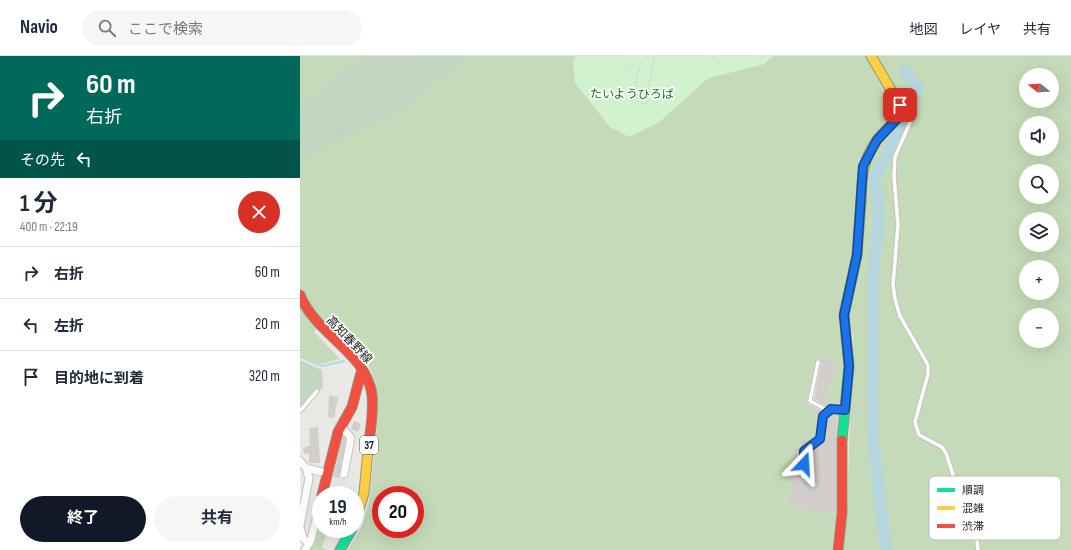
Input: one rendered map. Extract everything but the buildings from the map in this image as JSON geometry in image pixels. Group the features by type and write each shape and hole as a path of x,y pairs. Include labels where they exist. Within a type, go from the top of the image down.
{"street":[{"path":"838,550 842,513 842,438 849,366 844,315 857,255 863,166 877,140 897,119 900,105 871,56"},
{"name":"高知春野線","path":"300,295 313,320 341,346 362,369 368,381 372,395 372,410 364,493"},
{"path":"324,486 338,432 352,407 362,369"},
{"path":"341,426 351,438 344,474"},
{"path":"300,461 306,468 309,478 300,527 307,547"},
{"path":"306,468 322,472"},
{"path":"307,547 312,530"},
{"path":"340,550 347,538"}],"lane":[{"path":"900,105 912,108 911,120 895,157 894,176 898,225 893,285 895,299 900,316 928,365 928,374 915,422 916,430 922,438 942,447 946,453 953,476"},
{"path":"818,362 810,400 829,411"},
{"path":"300,411 317,391"},
{"path":"803,477 804,451 820,439 823,416 831,409 845,410"},
{"path":"977,540 978,550"}],"path":[{"path":"300,124 315,147 321,142 301,108 307,106 333,137 342,134 317,97 324,91 355,126 363,120 340,84 348,77 376,111 383,106 358,67 364,60 395,98 400,96 378,56"},
{"path":"390,56 415,84 421,79 402,56"},
{"path":"624,61 627,69 641,62 634,86 638,102 646,104 654,56"},
{"path":"713,56 718,65"},
{"path":"300,146 302,150 300,151"},
{"path":"300,362 318,372 320,379 317,391"}],"green space":[{"path":"300,56 362,56 300,106"},
{"path":"362,56 467,56 460,64 399,112 311,154 300,165 300,106"},
{"path":"467,56 576,56 573,63 658,123 708,78 764,64 773,56 1071,56 1071,550 842,550 847,517 850,415 853,376 853,337 849,317 844,315 847,367 842,401 825,403 837,368 831,358 818,356 805,406 818,415 816,435 795,449 790,507 836,514 832,550 348,550 355,538 364,538 364,519 369,502 378,415 375,381 365,357 321,322 314,332 340,359 321,364 300,356 300,165 311,154 399,112 460,64"},
{"name":"たいようひろば","path":"576,56 773,56 764,64 708,78 658,123 629,137 610,127 575,83 573,63"},
{"path":"300,360 322,370 323,387 300,414"},
{"path":"313,538 325,538 322,547 326,550 307,550"}],"waterway":[{"path":"886,550 873,438 873,273 879,218 875,178 918,89 906,71"},
{"path":"300,357 322,366 344,361"}],"traffic: fast":[{"path":"842,440 849,366 844,315 857,255 861,201"},
{"path":"340,550 347,538"}],"traffic: slow":[{"path":"861,201 864,169 868,155 877,140 894,122 900,105 871,56"},
{"path":"364,493 368,450"}],"traffic: jam":[{"path":"300,295 307,309 317,322 351,355 361,367 368,380 372,395 372,422 368,450"},
{"path":"324,486 338,432 352,407 362,369"},
{"path":"838,550 842,513 842,440"}],"route":[{"path":"804,464 804,451 820,439 823,416 831,409 845,410 849,366 844,315 857,255 863,166 877,140 897,119 900,105"}]}
